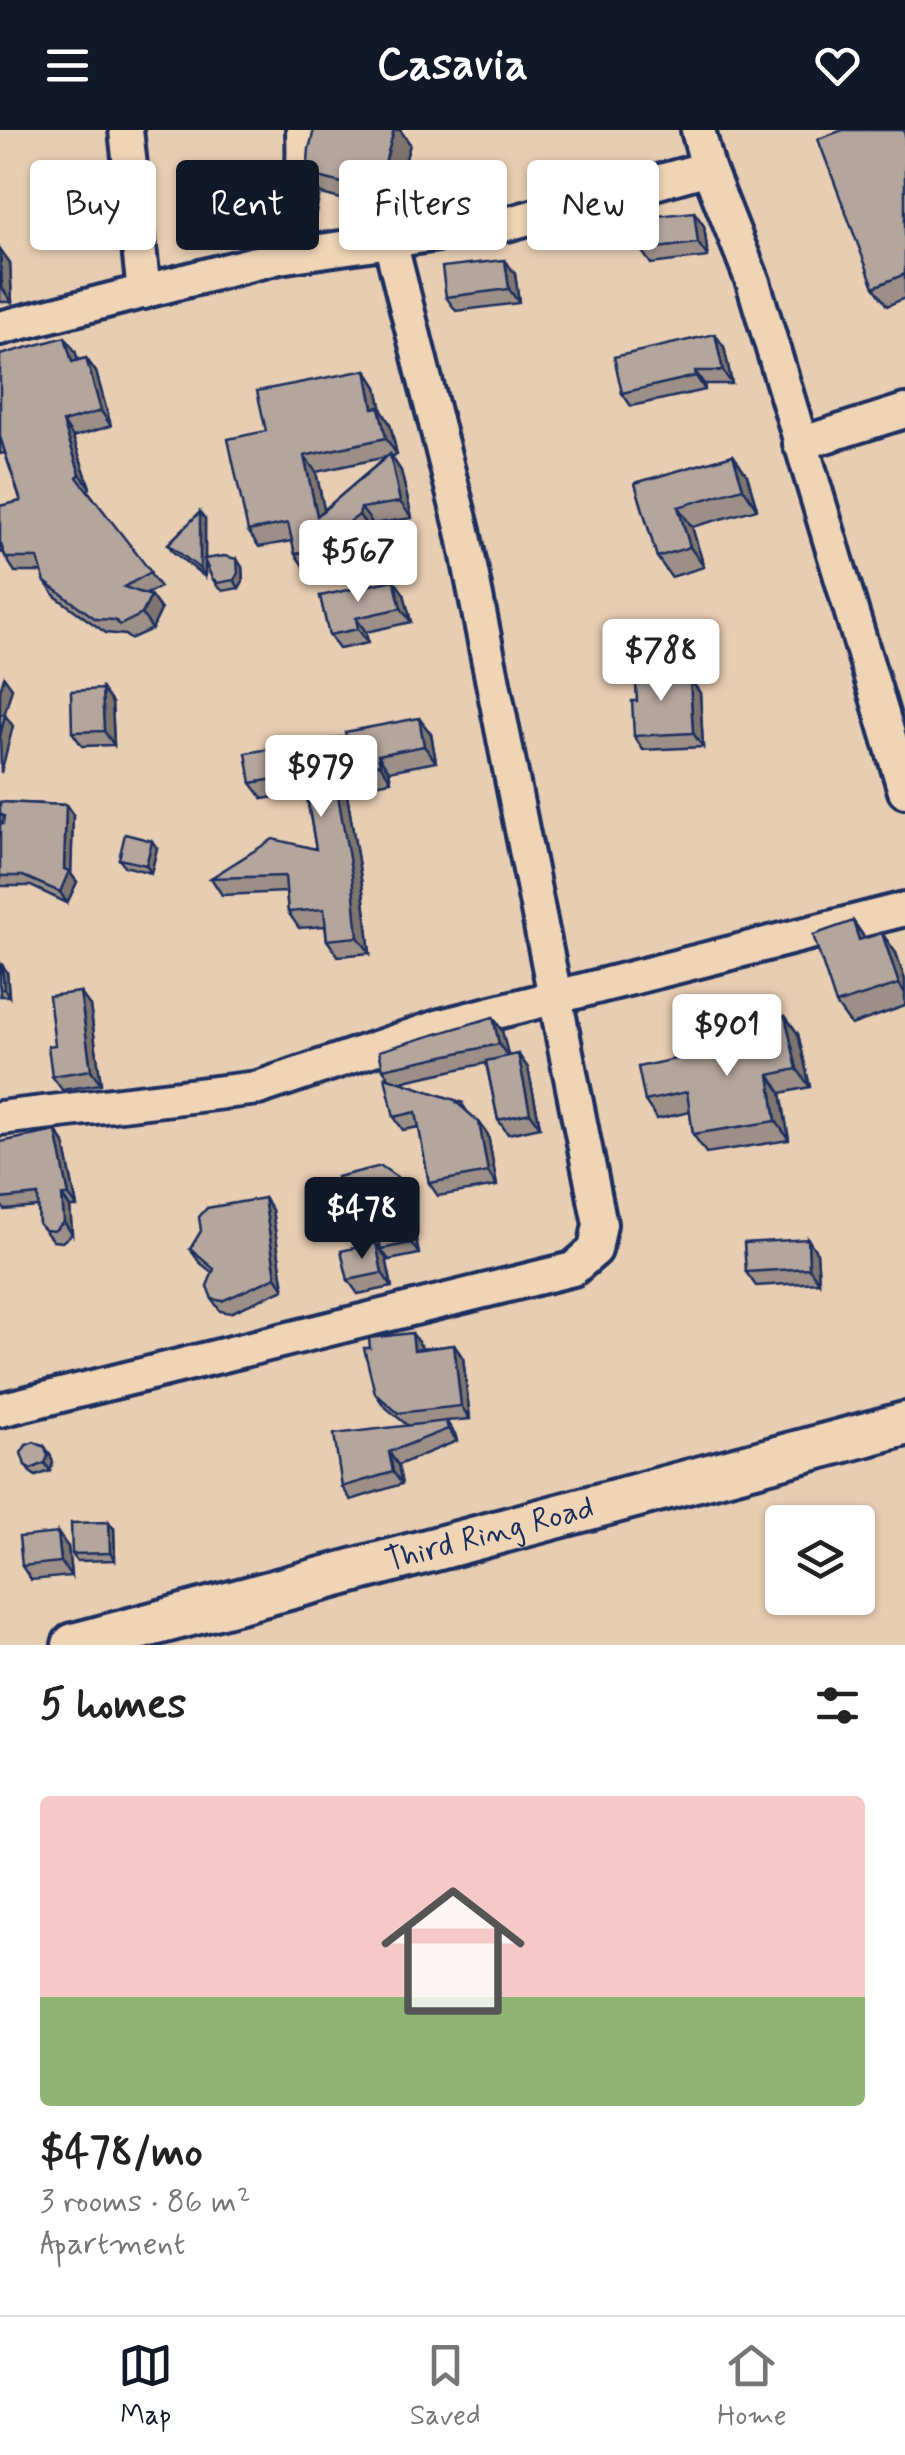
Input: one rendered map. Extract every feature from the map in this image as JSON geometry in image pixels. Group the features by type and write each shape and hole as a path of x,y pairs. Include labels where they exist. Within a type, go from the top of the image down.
{"street":[{"path":"126,130 144,292"},
{"path":"279,258 296,224 304,186 303,130"},
{"path":"698,130 708,168 753,282 905,791"},
{"path":"507,224 708,168"},
{"path":"0,328 279,258 339,249"},
{"path":"0,1410 574,1269 595,1250 600,1224 463,531 392,250"},
{"path":"800,444 905,411"},
{"path":"0,1118 258,1088 441,1026 905,909"},
{"name":"Third Ring Road","path":"74,1645 905,1424"}],"building":[{"path":"314,130 394,130 386,160 339,160 339,182 319,177 319,160 308,160"},
{"path":"843,130 903,130 905,134 905,274 874,287 818,139"},
{"path":"694,212 698,243 659,248 659,216"},
{"path":"505,260 509,289 446,297 442,267"},
{"path":"715,334 723,371 695,371 696,376 622,393 614,357"},
{"path":"65,337 72,362 86,358 101,411 63,422 80,474 77,477 151,572 124,587 151,596 142,614 120,625 115,620 96,619 45,582 38,558 6,558 0,542 0,506 21,501 0,437 0,355"},
{"path":"366,370 373,408 379,407 386,438 304,456 317,516 390,454 400,502 361,508 359,515 339,530 342,544 295,554 288,523 248,531 228,439 266,431 257,391"},
{"path":"733,455 743,488 678,507 690,547 657,557 635,483"},
{"path":"200,512 200,569 168,544"},
{"path":"204,559 237,559 238,573 234,580 218,583"},
{"path":"394,580 401,608 356,618 358,629 329,635 320,596"},
{"path":"668,666 668,680 690,679 693,733 634,736 635,668"},
{"path":"102,689 104,731 72,732 71,691"},
{"path":"419,718 424,746 378,755 380,764 334,773 352,875 358,937 327,940 324,909 288,912 285,876 211,878 273,839 316,849 303,774 251,783 246,753 346,736 345,732"},
{"path":"0,802 66,805 64,869 69,871 60,892 23,876 0,876 0,824 4,816 0,814"},
{"path":"125,834 152,841 146,865 119,859"},
{"path":"853,921 859,940 882,933 899,984 836,1004 813,935"},
{"path":"2,965 4,989 0,989"},
{"path":"80,992 91,1070 52,1076 48,1046 55,1045 49,996"},
{"path":"785,1016 797,1069 769,1075 776,1121 693,1134 687,1092 645,1101 638,1067 755,1042 751,1023"},
{"path":"493,1017 499,1044 383,1069 379,1051"},
{"path":"518,1054 530,1113 498,1120 486,1061"},
{"path":"385,1077 461,1102 457,1103 479,1122 488,1172 429,1183 416,1112 394,1117"},
{"path":"56,1131 69,1196 62,1196 64,1222 54,1231 39,1224 38,1195 0,1199 0,1142"},
{"path":"381,1166 397,1177 411,1243 381,1249 371,1199 343,1205 337,1177"},
{"path":"264,1198 276,1277 222,1301 212,1299 207,1286 214,1269 190,1249 201,1231 199,1217 207,1208"},
{"path":"808,1239 809,1268 746,1272 744,1243"},
{"path":"376,1243 382,1273 348,1280 341,1251"},
{"path":"412,1333 414,1350 454,1345 461,1406 398,1413 375,1393 364,1348 370,1348 369,1338"},
{"path":"446,1421 448,1429 389,1452 393,1472 342,1487 334,1434"},
{"path":"34,1442 45,1447 48,1456 45,1463 31,1469 21,1453"},
{"path":"109,1522 110,1553 72,1554 71,1523"},
{"path":"58,1533 61,1562 22,1566 19,1537"}]}
